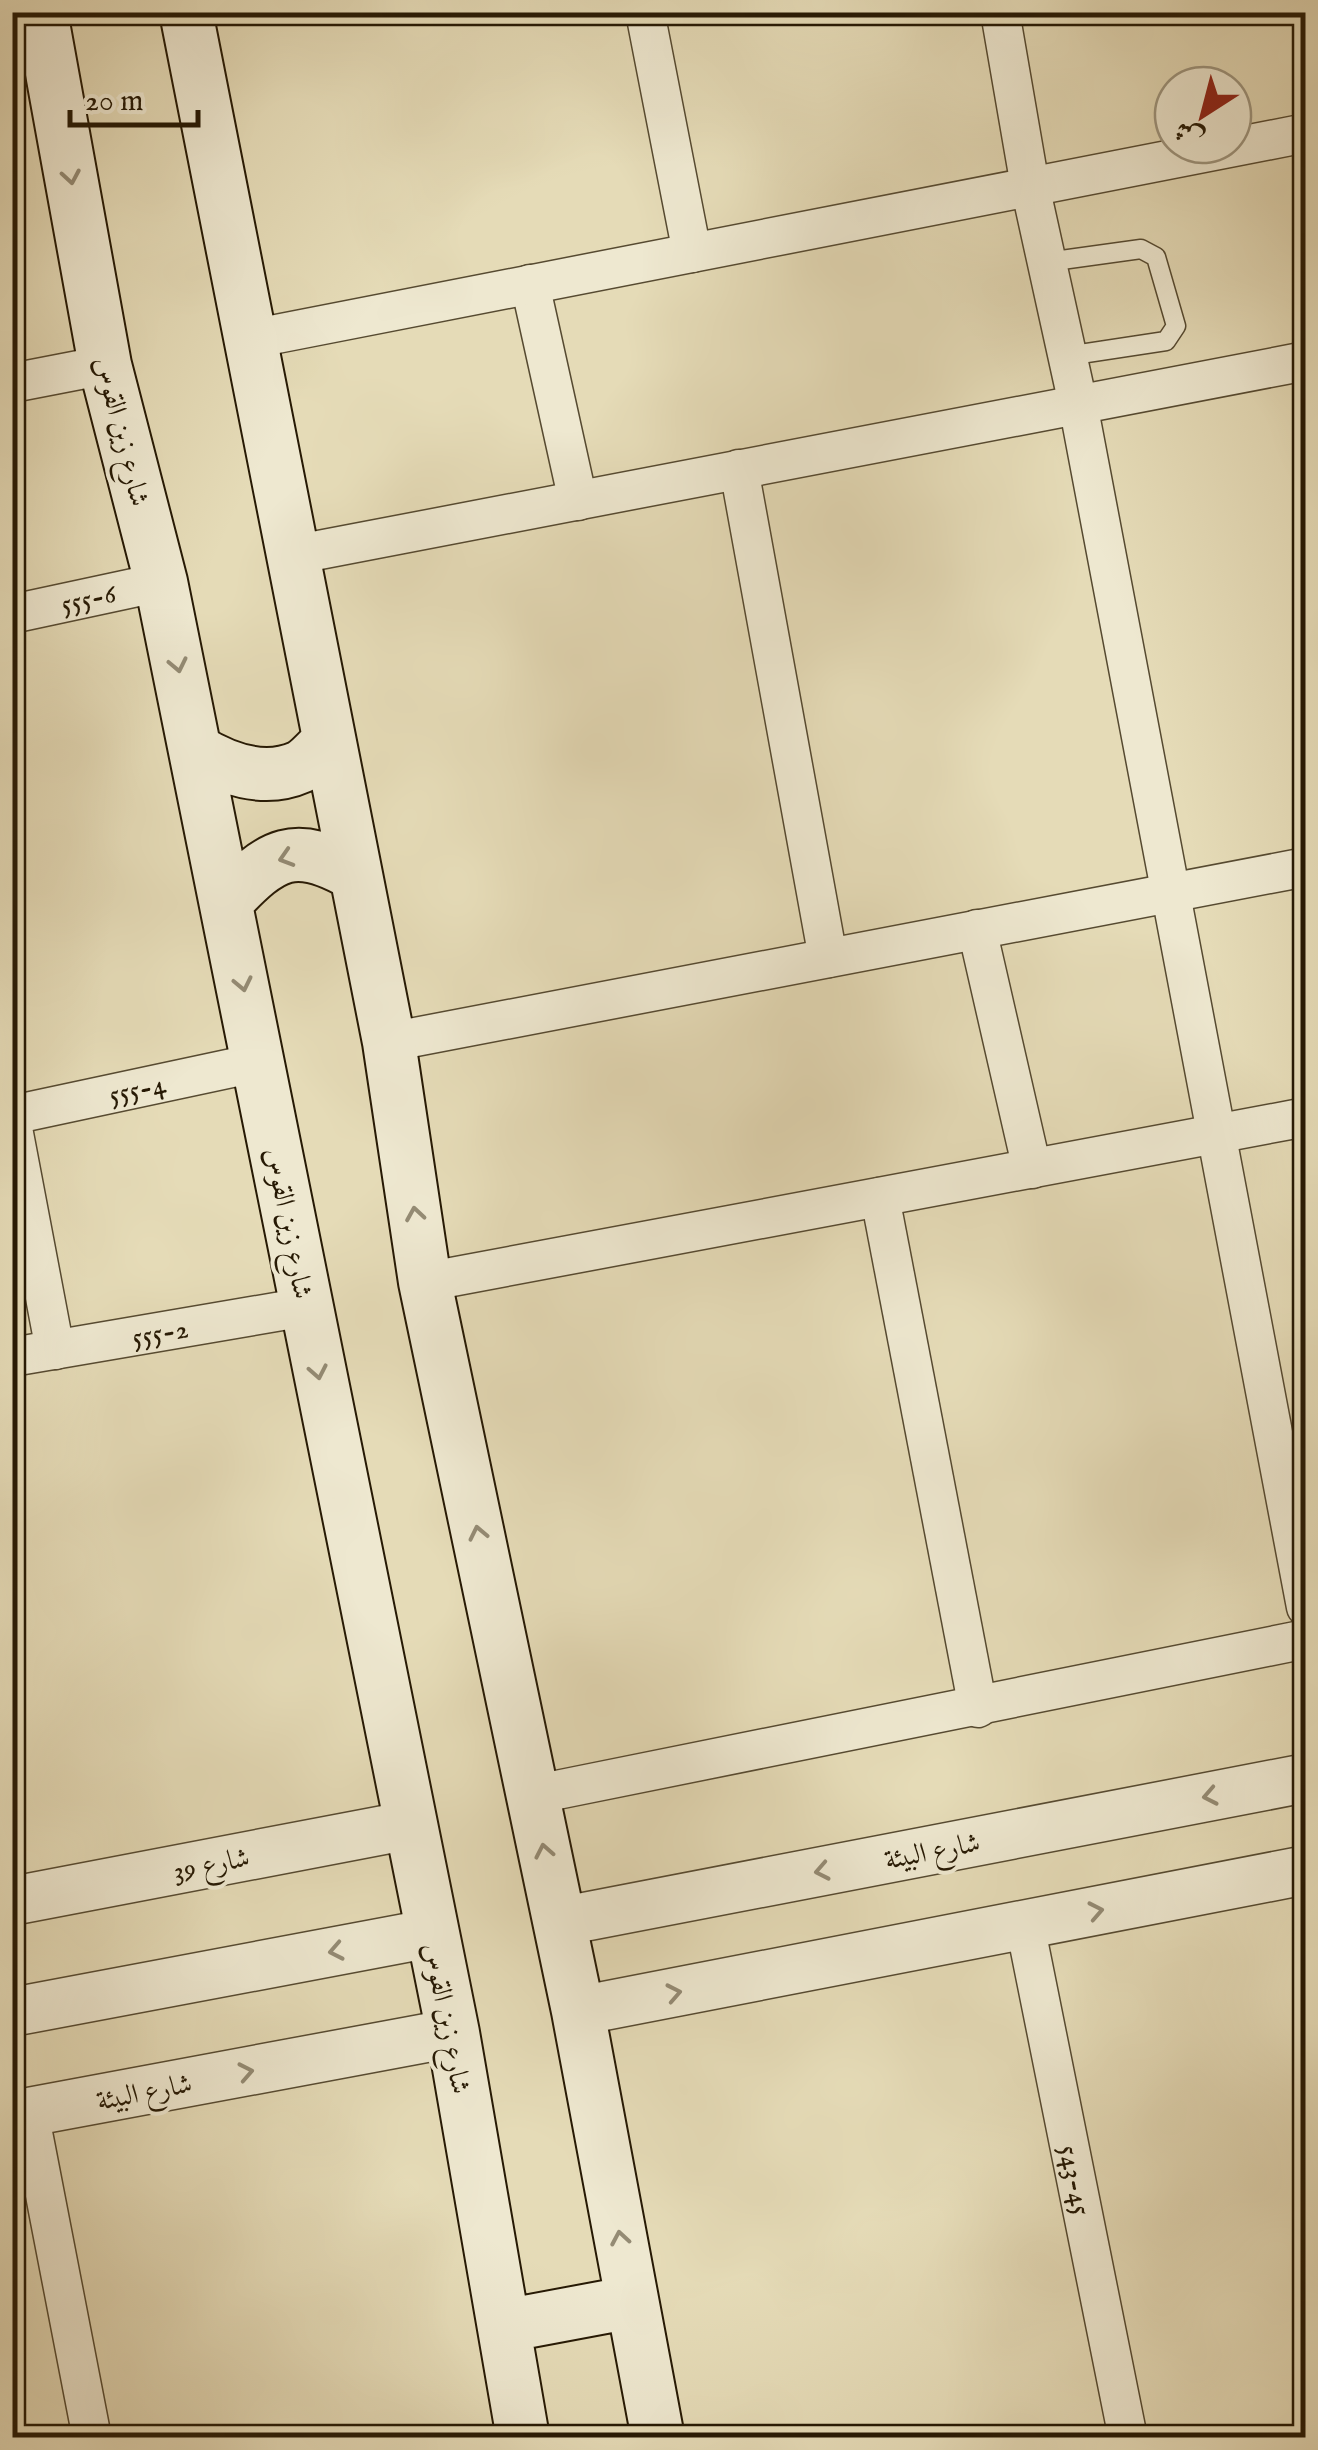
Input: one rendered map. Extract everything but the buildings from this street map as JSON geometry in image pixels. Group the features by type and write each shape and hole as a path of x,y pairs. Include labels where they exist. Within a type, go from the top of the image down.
{"main road":[{"name":"شارع زين القوس","path":"41,12 106,365 161,582 453,2033 523,2438"},
{"path":"186,12 389,1042 426,1282 578,2011 658,2438"},
{"path":"195,750 244,774 301,767 329,741"},
{"path":"226,902 253,873 297,852 326,858 356,875"},
{"path":"504,2326 632,2302"}],"street":[{"path":"645,12 692,252"},
{"path":"1000,12 1030,186 1078,404 1306,1607"},
{"path":"251,339 1306,133"},
{"path":"530,284 578,501"},
{"path":"293,555 1306,361"},
{"path":"12,383 106,365"},
{"path":"739,470 828,958"},
{"name":"555-6","path":"12,614 161,582"},
{"path":"389,1042 1306,867"},
{"path":"978,929 1032,1170"},
{"name":"555-4","path":"12,1115 260,1062"},
{"path":"426,1282 1306,1117"},
{"path":"12,1123 55,1350"},
{"path":"880,1198 978,1708"},
{"name":"555-2","path":"12,1358 305,1307"},
{"path":"532,1795 1306,1639"},
{"name":"شارع البيئة","path":"558,1922 1306,1778"},
{"name":"شارع 39","path":"12,1900 410,1825"},
{"path":"578,2011 1306,1870"},
{"name":"543-45","path":"1025,1925 1128,2438"},
{"path":"12,2012 432,1934"},
{"name":"شارع البيئة","path":"21,2114 453,2033"},
{"path":"21,2114 92,2438"}],"lane":[{"path":"1047,262 1141,248 1156,256 1176,326 1166,341 1067,356"}]}
